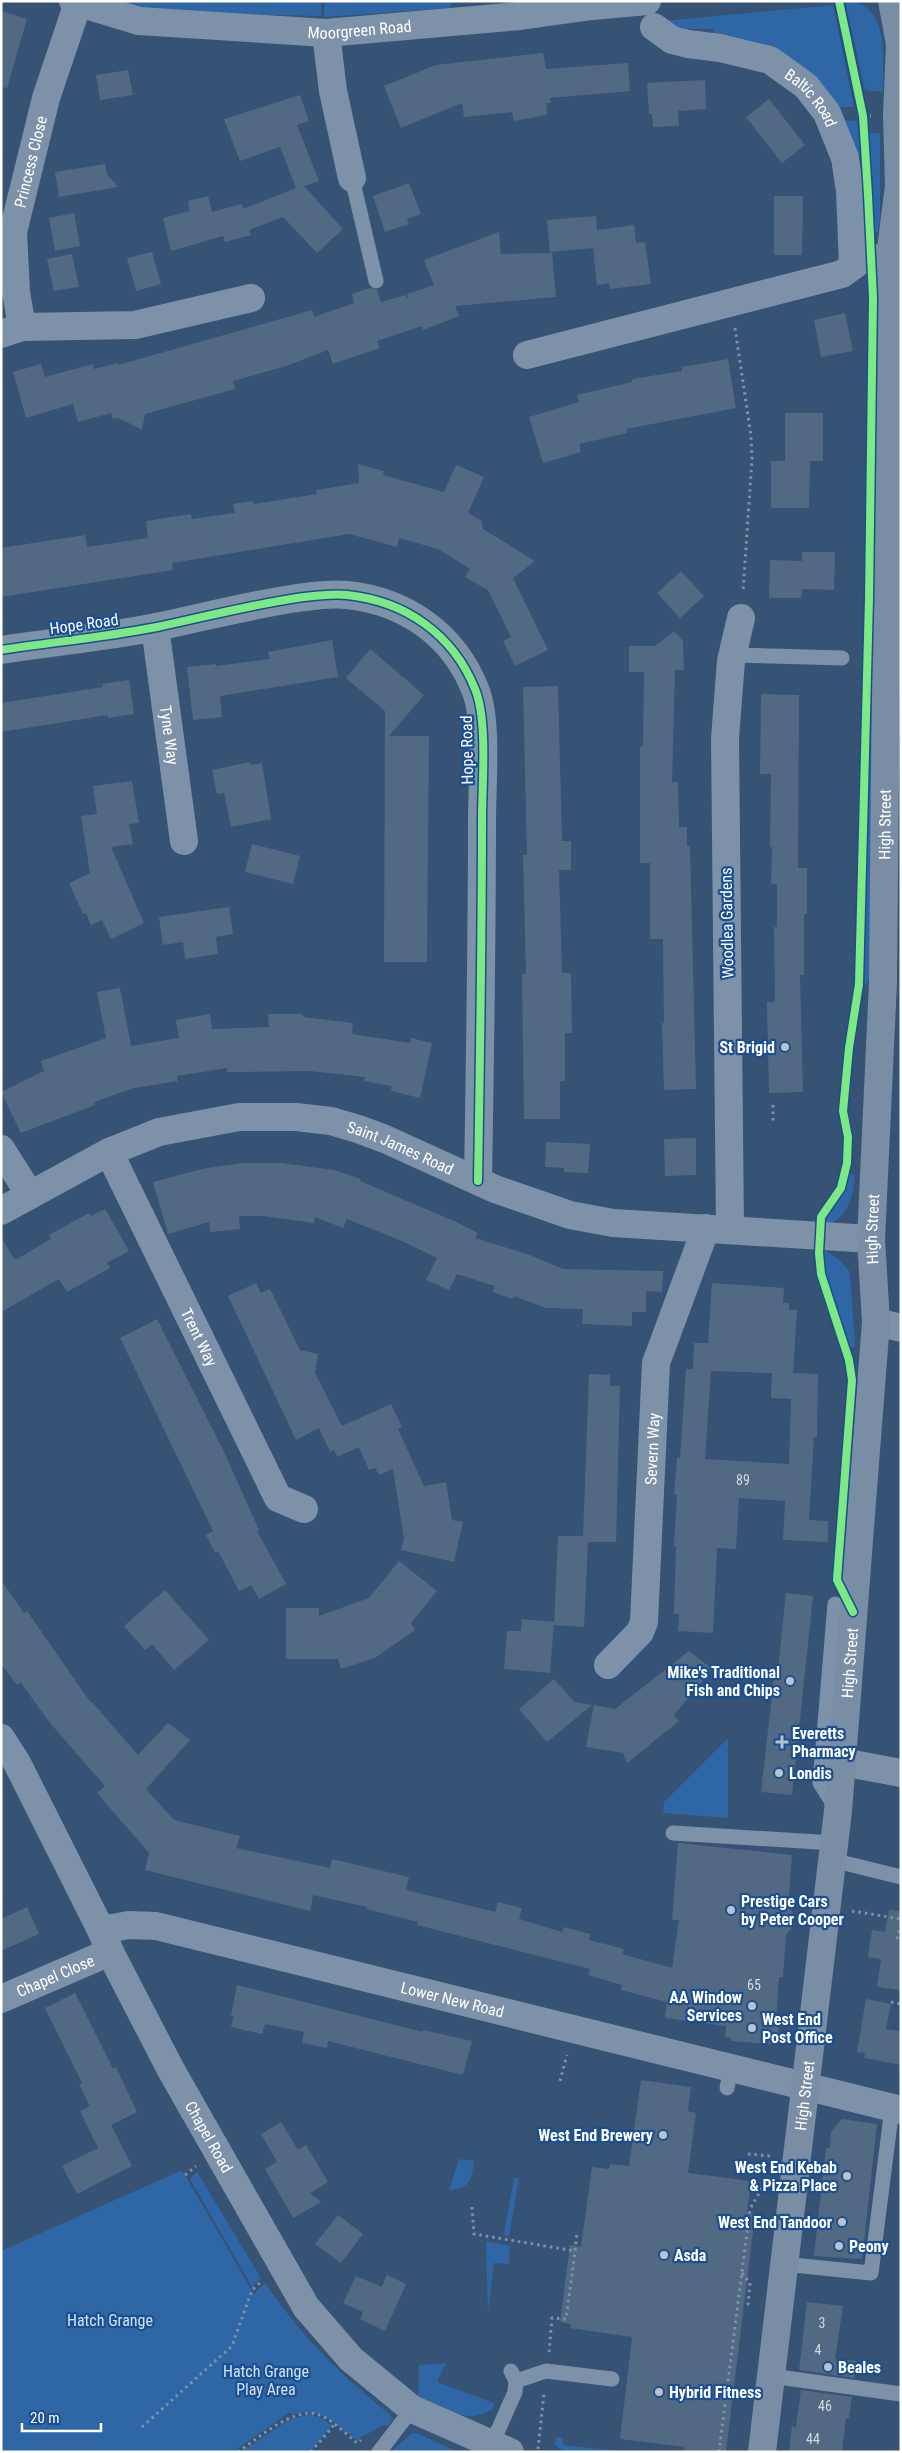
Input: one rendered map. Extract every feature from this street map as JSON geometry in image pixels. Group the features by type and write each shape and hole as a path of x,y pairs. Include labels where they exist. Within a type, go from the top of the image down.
{"main road":[{"name":"High Street","path":"762,2452 838,1811 853,1612 888,1325 871,1239 883,983 894,588 890,257 900,186 897,115 900,44 892,1"}],"street":[{"name":"Moorgreen Road","path":"76,2 139,21 326,33 520,16 647,1"},
{"name":"Princess Close","path":"76,2 46,98 13,232 16,292 11,330 135,325 251,298"},
{"name":"Baltic Road","path":"654,27 672,40 720,48 770,60 806,86 827,113 845,158 848,174 853,266"},
{"path":"326,33 333,91 352,178"},
{"path":"527,356 842,274 862,260 890,257"},
{"name":"Hope Road","path":"1,650 155,627 271,602 323,594 346,595 394,605 414,615 435,630 467,670 482,711 482,950 478,1181"},
{"name":"Woodlea Gardens","path":"718,1229 715,738 741,618"},
{"name":"Tyne Way","path":"155,627 184,841"},
{"name":"Saint James Road","path":"1,1211 109,1152 159,1132 196,1124 239,1118 296,1117 331,1121 358,1129 385,1139 532,1204 570,1216 613,1223 871,1239"},
{"path":"1,1149 30,1195"},
{"name":"Trent Way","path":"109,1152 278,1498 304,1509"},
{"name":"Severn Way","path":"608,1665 640,1632 644,1622 656,1363 718,1229"},
{"name":"Chapel Road","path":"1,1738 16,1763 171,2070 306,2307 351,2359 412,2409 501,2448"},
{"path":"842,1762 901,1773"},
{"name":"Lower New Road","path":"105,1941 129,1925 156,1926 730,2079 804,2087 896,2109"},
{"name":"Chapel Close","path":"1,1999 105,1941"}],"lane":[{"path":"352,178 376,281"},
{"path":"732,655 842,658"},
{"path":"838,1811 820,1783 835,1604 853,1612"},
{"path":"673,1833 833,1851 901,1878"},
{"path":"783,2264 871,2273 896,2109"},
{"path":"501,2448 515,2392 513,2376 546,2371 612,2378"},
{"path":"771,2376 901,2394"},
{"path":"379,2452 412,2409"}],"path":[{"path":"861,106 864,126"},
{"path":"827,113 863,116 897,115"},
{"path":"731,302 752,436 741,618"},
{"path":"773,1105 774,1124"},
{"path":"826,1906 901,1920 897,1939"},
{"path":"891,2002 901,2004"},
{"path":"748,2154 769,2156"},
{"path":"719,2452 750,2209 762,2188 773,2184"},
{"path":"472,2207 474,2234 575,2251 577,2232"},
{"path":"142,2427 232,2346 252,2290 279,2262"},
{"path":"742,2272 750,2283 748,2304"},
{"path":"238,2452 288,2416 303,2414 317,2414 334,2424 357,2443 364,2439"},
{"path":"311,2452 334,2424"}],"green space":[{"path":"111,1 321,1 321,16 140,12"},
{"path":"325,1 451,1 451,8 324,17"},
{"path":"845,1 860,4 870,11 877,22 883,50 883,92 865,90"},
{"path":"833,5 854,107 830,107 715,41 714,29 688,29 688,37 663,21"},
{"path":"838,120 857,121 860,155 854,155"},
{"path":"869,133 880,133 880,221 878,231 875,234"},
{"path":"874,641 870,978 866,985 863,982 871,645"},
{"path":"848,1174 855,1174 853,1191 848,1206 839,1218 824,1227 829,1213 843,1189"},
{"path":"822,1248 841,1261 850,1272 855,1347 849,1347 824,1273"},
{"path":"728,1738 728,1818 663,1813 664,1802"},
{"path":"459,2159 474,2161 472,2173 468,2182 461,2188 449,2190"},
{"name":"Hatch Grange","path":"182,2170 254,2294 265,2283 307,2337 338,2369 389,2414 393,2420 388,2426 384,2425 356,2440 334,2422 319,2414 310,2412 291,2415 290,2412 233,2452 1,2452 1,2251"},
{"path":"197,2172 261,2278 252,2287 190,2179"},
{"path":"514,2178 519,2178 509,2236 504,2235"},
{"path":"486,2241 510,2246 509,2264 494,2263 488,2312"},
{"path":"446,2363 437,2382 494,2403 492,2409 483,2414 464,2416 455,2414 418,2397 419,2365"},
{"path":"310,2414 323,2419 332,2426 310,2452 241,2452 290,2419"},
{"path":"412,2433 417,2433 458,2452 391,2452"},
{"path":"556,2437 563,2438 563,2445 618,2451 565,2452 555,2445"}],"building":[{"path":"1,11 27,19 7,88 1,87"},
{"path":"543,53 546,69 628,63 630,91 550,98 551,103 546,103 547,115 514,121 512,112 464,117 462,103 401,128 384,86 436,65"},
{"path":"128,70 133,95 100,100 96,75"},
{"path":"705,80 706,109 678,111 679,126 653,127 652,114 649,114 647,83"},
{"path":"300,95 309,121 297,125 319,181 304,186 343,229 317,253 283,217 249,230 251,235 225,242 223,236 171,251 163,218 190,211 188,201 208,196 212,212 242,204 243,209 296,188 280,147 240,161 224,119"},
{"path":"769,99 805,145 782,163 746,117"},
{"path":"105,164 107,174 118,187 59,197 55,172"},
{"path":"409,183 421,214 407,219 409,224 385,232 373,196"},
{"path":"774,196 803,196 802,255 774,255"},
{"path":"74,213 80,246 55,251 49,218"},
{"path":"596,216 597,230 634,225 636,243 645,242 651,284 610,289 609,283 597,285 593,248 550,252 547,220"},
{"path":"499,232 501,254 552,253 556,297 455,306 459,316 423,330 422,326 377,341 380,348 333,364 328,350 286,366 233,381 235,389 145,414 142,430 119,418 113,419 111,413 78,422 73,404 26,418 13,372 41,364 45,377 93,364 94,369 118,363 118,365 312,310 314,317 354,303 352,294 370,288 377,290 381,302 405,295 409,299 407,294 434,285 424,260"},
{"path":"152,252 161,284 136,291 127,258"},
{"path":"72,254 79,287 54,291 47,259"},
{"path":"845,313 853,351 821,357 814,320"},
{"path":"728,359 736,408 626,429 627,433 579,444 581,452 543,463 529,417 579,402 577,395 632,382 632,379 682,371 682,367"},
{"path":"785,413 823,413 823,461 810,461 809,508 771,508 771,461 785,461"},
{"path":"358,464 384,471 383,475 444,492 456,465 484,477 468,513 482,521 483,529 535,561 513,578 548,650 515,666 503,641 511,637 488,590 465,577 470,569 438,549 399,538 397,547 349,534 172,563 173,570 1,597 1,548 85,535 87,547 148,538 146,521 191,514 192,519 235,513 233,504 253,501 254,504 317,494 316,490 359,483"},
{"path":"802,552 835,552 834,590 802,589 801,598 769,598 770,560 802,561"},
{"path":"681,571 704,596 680,618 657,593"},
{"path":"674,631 683,641 684,670 675,670 672,783 678,782 679,827 687,827 687,846 690,846 696,1089 664,1090 662,1023 664,1023 663,939 650,939 650,863 640,863 640,747 643,747 644,672 629,672 629,646 655,646"},
{"path":"332,640 338,677 220,696 222,717 193,720 187,667 216,664 216,666 270,659 268,652"},
{"path":"370,649 424,695 389,736 429,736 427,962 384,962 385,711 346,678"},
{"path":"129,680 134,714 108,718 108,715 1,732 1,703 103,687 102,684"},
{"path":"558,686 562,841 571,841 571,870 559,870 562,973 571,973 572,1033 565,1033 565,1081 560,1081 560,1119 524,1119 522,974 526,974 523,855 527,855 523,687"},
{"path":"761,694 799,695 798,868 807,868 807,914 804,914 804,975 800,975 803,1092 769,1093 767,1002 775,1002 774,927 777,927 777,884 771,884 771,774 760,774"},
{"path":"250,762 251,765 262,763 271,819 231,827 224,793 217,794 212,770"},
{"path":"132,781 139,823 129,824 133,844 111,847 144,923 111,939 102,920 91,925 86,913 83,914 69,883 90,873 81,816 97,814 93,786"},
{"path":"252,844 300,856 293,884 245,872"},
{"path":"229,907 233,934 216,937 218,954 185,959 183,942 163,945 159,917"},
{"path":"120,988 131,1046 179,1038 176,1020 210,1014 212,1029 269,1027 268,1014 303,1014 303,1017 353,1023 352,1034 410,1043 411,1038 432,1043 420,1098 391,1091 392,1086 364,1081 365,1077 310,1071 227,1072 227,1068 177,1076 178,1081 134,1088 94,1102 95,1105 21,1133 1,1092 44,1071 41,1061 106,1038 97,992"},
{"path":"696,1138 696,1175 665,1176 664,1139"},
{"path":"546,1142 590,1144 588,1173 564,1172 564,1168 545,1167"},
{"path":"244,1163 281,1163 334,1170 361,1179 360,1181 454,1221 478,1233 475,1238 527,1254 563,1269 663,1271 662,1292 646,1291 646,1312 632,1312 632,1326 582,1324 583,1309 546,1308 514,1296 513,1299 493,1292 495,1286 457,1274 449,1290 426,1280 437,1258 402,1241 347,1219 343,1228 315,1217 314,1223 263,1216 239,1216 240,1229 210,1232 209,1222 168,1234 153,1182 206,1168"},
{"path":"105,1209 129,1251 107,1263 110,1268 67,1292 59,1279 1,1312 1,1237 15,1260 51,1239 49,1235 89,1213 91,1216"},
{"path":"256,1283 261,1293 270,1289 300,1350 318,1354 315,1373 342,1426 391,1404 402,1427 398,1429 424,1486 446,1482 452,1520 463,1522 454,1562 401,1550 404,1539 393,1469 379,1475 375,1468 369,1470 359,1447 337,1457 334,1450 330,1452 319,1428 296,1440 228,1296"},
{"path":"712,1283 784,1288 783,1303 789,1303 789,1310 797,1310 793,1373 818,1374 817,1437 814,1437 809,1520 828,1521 828,1542 783,1540 785,1501 739,1498 736,1549 717,1548 713,1633 678,1631 679,1614 674,1614 676,1546 674,1546 677,1495 674,1494 677,1458 680,1458 686,1369 693,1369 694,1343 708,1343","holes":["711,1371 772,1373 771,1398 791,1399 789,1464 705,1459"]},
{"path":"157,1319 225,1454 259,1530 257,1531 286,1584 259,1599 251,1585 239,1591 218,1551 215,1553 206,1535 213,1531 120,1338"},
{"path":"589,1374 610,1375 610,1386 620,1386 616,1542 588,1542 584,1627 554,1625 558,1536 583,1536"},
{"path":"399,1561 437,1591 411,1623 415,1630 375,1658 341,1669 338,1659 286,1659 286,1608 319,1608 319,1616 369,1598"},
{"path":"1,1580 24,1613 27,1611 91,1703 138,1755 168,1723 190,1740 146,1789 174,1820 240,1836 236,1848 330,1868 332,1859 409,1877 406,1890 495,1912 498,1902 522,1908 519,1919 562,1932 564,1927 590,1934 589,1940 624,1949 622,1954 672,1968 679,1920 672,1920 678,1843 792,1855 788,1906 793,1913 791,1929 786,1935 783,1977 779,1977 776,2019 780,2019 777,2045 731,2041 731,2037 725,2037 726,2026 665,2018 667,2002 621,1990 622,1985 588,1975 590,1969 417,1925 418,1922 366,1909 367,1907 313,1895 310,1911 145,1870 149,1853 97,1793 105,1786 50,1723 21,1683 17,1685 1,1664"},
{"path":"165,1590 209,1640 174,1670 152,1644 145,1650 124,1626"},
{"path":"786,1593 813,1596 792,1795 761,1792 775,1669 778,1669"},
{"path":"522,1619 554,1622 550,1673 504,1669 507,1631 521,1631"},
{"path":"689,1651 712,1669 674,1715 679,1721 627,1763 623,1753 586,1747 594,1705 615,1709"},
{"path":"554,1679 574,1702 592,1705 547,1742 519,1709"},
{"path":"27,1907 39,1934 1,1951 1,1919"},
{"path":"889,1910 901,1911 901,1990 877,1987 881,1959 868,1957 872,1930 885,1932"},
{"path":"237,1985 423,2032 423,2030 472,2041 463,2075 328,2041 327,2048 302,2043 304,2032 265,2024 262,2034 231,2027 234,2016 231,2016"},
{"path":"75,1993 113,2069 116,2067 137,2112 111,2125 132,2166 77,2194 62,2166 98,2148 80,2111 90,2106 79,2084 82,2083 45,2008"},
{"path":"866,1999 891,2004 886,2029 901,2031 901,2065 864,2058 865,2053 857,2052"},
{"path":"641,2080 691,2087 688,2111 696,2113 688,2173 751,2181 747,2212 755,2214 726,2452 684,2452 685,2447 620,2439 632,2337 570,2328 571,2324 560,2322 570,2245 581,2247 592,2167 609,2169 610,2164 629,2166"},
{"path":"842,2119 877,2124 862,2259 814,2256 826,2148 830,2148 831,2132"},
{"path":"281,2122 298,2150 306,2145 328,2182 310,2193 321,2202 293,2218 265,2169 277,2162 261,2134"},
{"path":"338,2215 363,2234 341,2263 315,2244"},
{"path":"387,2275 406,2284 385,2331 360,2319 363,2312 343,2303 356,2276 382,2287"},
{"path":"807,2302 843,2306 835,2359 856,2361 854,2378 799,2370"},
{"path":"801,2390 852,2397 849,2418 846,2418 842,2452 789,2452 792,2426 796,2427"}],"cycle path":[{"path":"839,1 863,116 873,297 869,599 859,984 849,1048 843,1111 848,1137 847,1163 841,1188 821,1217 819,1253 821,1274 849,1360 852,1380 837,1580 853,1612"},
{"path":"1,650 138,631 279,601 334,594 388,604 407,613 440,637 454,652 466,669 475,689 482,717 483,735 478,1181"}],"place":[{"name":"St Brigid","path":"785,1047"},
{"name":"Mike's Traditional Fish and Chips","path":"790,1681"},
{"name":"Everetts Pharmacy","path":"782,1742"},
{"name":"Londis","path":"779,1773"},
{"name":"Prestige Cars by Peter Cooper","path":"731,1910"},
{"name":"AA Window Services","path":"752,2006"},
{"name":"West End Post Office","path":"752,2028"},
{"name":"West End Brewery","path":"663,2135"},
{"name":"West End Kebab & Pizza Place","path":"847,2176"},
{"name":"West End Tandoor","path":"842,2222"},
{"name":"Peony","path":"839,2246"},
{"name":"Asda","path":"664,2255"},
{"name":"Beales","path":"828,2367"},
{"name":"Hybrid Fitness","path":"659,2392"}],"park label":[{"name":"Hatch Grange Play Area","path":"266,2380"}]}
